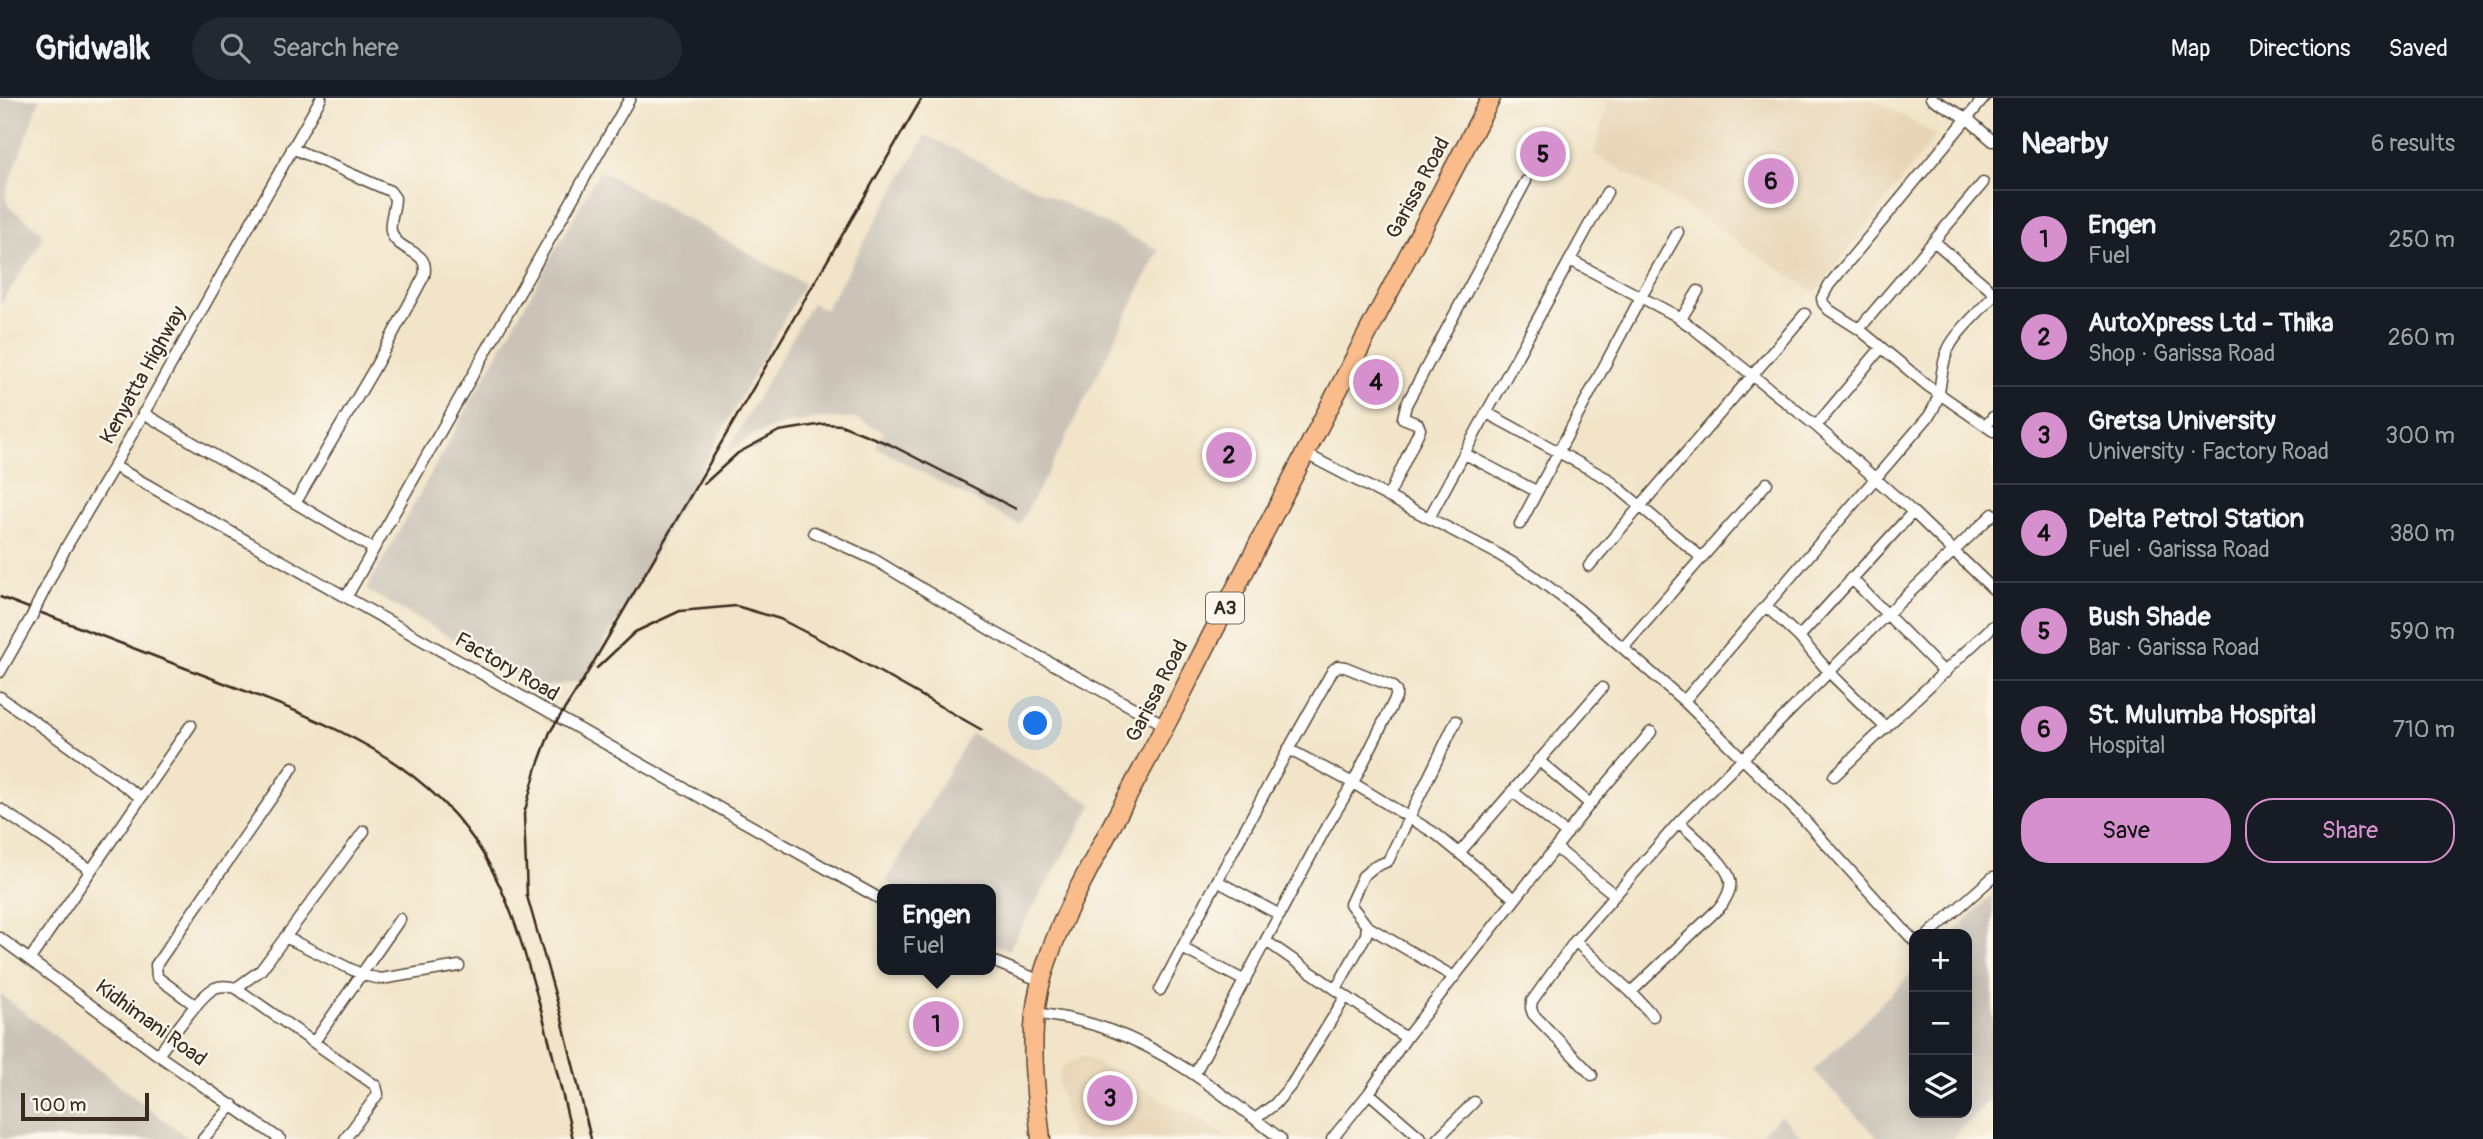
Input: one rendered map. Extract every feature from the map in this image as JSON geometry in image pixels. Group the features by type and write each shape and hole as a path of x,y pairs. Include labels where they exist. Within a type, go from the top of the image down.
{"highway":[{"name":"Garissa Road","path":"1041,1139 1034,1083 1036,1013 1041,981 1053,943 1071,902 1166,725 1304,453 1491,98"}],"street":[{"name":"Kenyatta Highway","path":"0,672 33,616 65,549 321,98"},
{"path":"347,596 573,203 630,98"},
{"path":"1931,98 1968,119 1993,141"},
{"path":"1983,98 1823,293 1823,303 1829,310 1859,329 1912,374 1991,425"},
{"path":"292,148 390,191 395,198 391,230 394,239 424,260 426,267 424,276 374,369 296,502"},
{"path":"1388,497 1420,429 1418,424 1403,418 1406,405 1526,181"},
{"path":"1859,329 1983,183"},
{"path":"1429,518 1607,192"},
{"path":"1520,524 1678,232"},
{"path":"1684,702 1938,403 1941,372 1950,347 1993,294 1935,242"},
{"path":"1570,260 1681,319 1876,477 1993,589"},
{"path":"1681,319 1698,291"},
{"path":"1588,566 1805,314"},
{"path":"1815,426 1881,348"},
{"path":"143,413 373,549"},
{"path":"1487,413 1608,479 1702,558"},
{"path":"1304,453 1496,553 1531,574 1578,610 1684,702 1742,758 1828,844 1909,935"},
{"path":"1465,454 1536,491"},
{"name":"Factory Road","path":"114,466 877,897"},
{"path":"1623,648 1767,483"},
{"path":"1799,637 1913,512"},
{"path":"1591,1075 1543,1025 1531,1008 1532,1001 1575,940 1679,822 1886,615 1993,514"},
{"path":"814,532 875,560 992,631 1166,725"},
{"path":"1851,578 1945,673"},
{"path":"1766,606 1886,728"},
{"path":"1834,776 1993,626"},
{"path":"1160,990 1333,670 1338,666 1345,667 1392,686 1396,697 1353,783 1332,816 1195,1073"},
{"path":"1460,852 1602,688"},
{"path":"0,697 140,797"},
{"path":"1454,977 1367,926 1352,908 1351,897 1368,870 1388,862 1456,721"},
{"path":"30,959 191,725"},
{"path":"1332,1139 1369,1093 1406,1038 1590,804 1651,732"},
{"path":"1288,749 1409,816 1460,852 1516,899"},
{"path":"1538,760 1590,804"},
{"path":"196,1006 157,976 156,965 293,767"},
{"path":"1512,791 1567,834"},
{"path":"0,809 91,870"},
{"path":"1631,992 1721,905 1729,893 1731,882 1726,870 1679,822"},
{"path":"236,988 261,970 364,831"},
{"path":"1556,848 1615,895"},
{"path":"1935,929 1993,877"},
{"path":"1217,881 1280,915"},
{"path":"314,1042 400,919"},
{"path":"1336,989 1366,935 1367,926"},
{"path":"285,937 363,975 382,979 459,966"},
{"name":"Kidhimani Road","path":"0,938 158,1055 233,1104 280,1139"},
{"path":"1575,940 1653,1016"},
{"path":"1266,941 1406,1038"},
{"path":"1182,948 1245,981"},
{"path":"996,962 1041,981"},
{"path":"158,1055 196,1006 214,988 236,988 376,1086 378,1094 374,1101 345,1139"},
{"path":"1255,1119 1275,1104 1292,1084 1346,996"},
{"path":"1036,1013 1084,1021 1111,1030 1195,1073 1281,1139"},
{"path":"1369,1093 1422,1139"},
{"path":"1437,1139 1474,1102"},
{"path":"203,1139 233,1104"}],"shaded area":[{"path":"0,98 40,98 5,196 9,207 41,230 43,239 0,305"},
{"path":"1609,98 1871,98 1936,135 1815,293 1688,208 1594,154"},
{"path":"926,135 1159,250 1062,446 1019,525 876,447 884,432 858,419 821,418 779,425 754,435 726,453 812,303 825,310"},
{"path":"600,170 804,284 584,680 541,688 366,590"},
{"path":"971,733 1093,804 1008,951 996,944 996,884 892,884 886,881"},
{"path":"1993,894 1993,1097 1972,1118 1972,929 1957,929"},
{"path":"1909,976 1909,1118 1972,1118 1951,1139 1879,1139 1813,1071"},
{"path":"0,994 189,1139 0,1139"},
{"path":"1083,1056 1233,1139 1072,1139 1058,1082 1064,1066"},
{"path":"1781,1115 1804,1139 1756,1139"}],"railway":[{"path":"591,1139 561,1015 527,896 524,814 537,767 550,732 582,682 922,98"},
{"path":"704,484 738,453 779,431 824,424 841,425 891,445 1016,509"},
{"path":"0,597 320,722 395,763 429,789 459,820 485,857 508,904 539,1004 573,1139"},
{"path":"597,668 635,632 680,611 736,606 780,619 982,730"}],"place":[{"name":"Bush Shade","path":"1543,154"},
{"name":"St. Mulumba Hospital","path":"1771,181"},
{"name":"Delta Petrol Station","path":"1376,382"},
{"name":"AutoXpress Ltd - Thika","path":"1229,455"},
{"name":"Engen","path":"936,1024"},
{"name":"Gretsa University","path":"1110,1098"}]}
